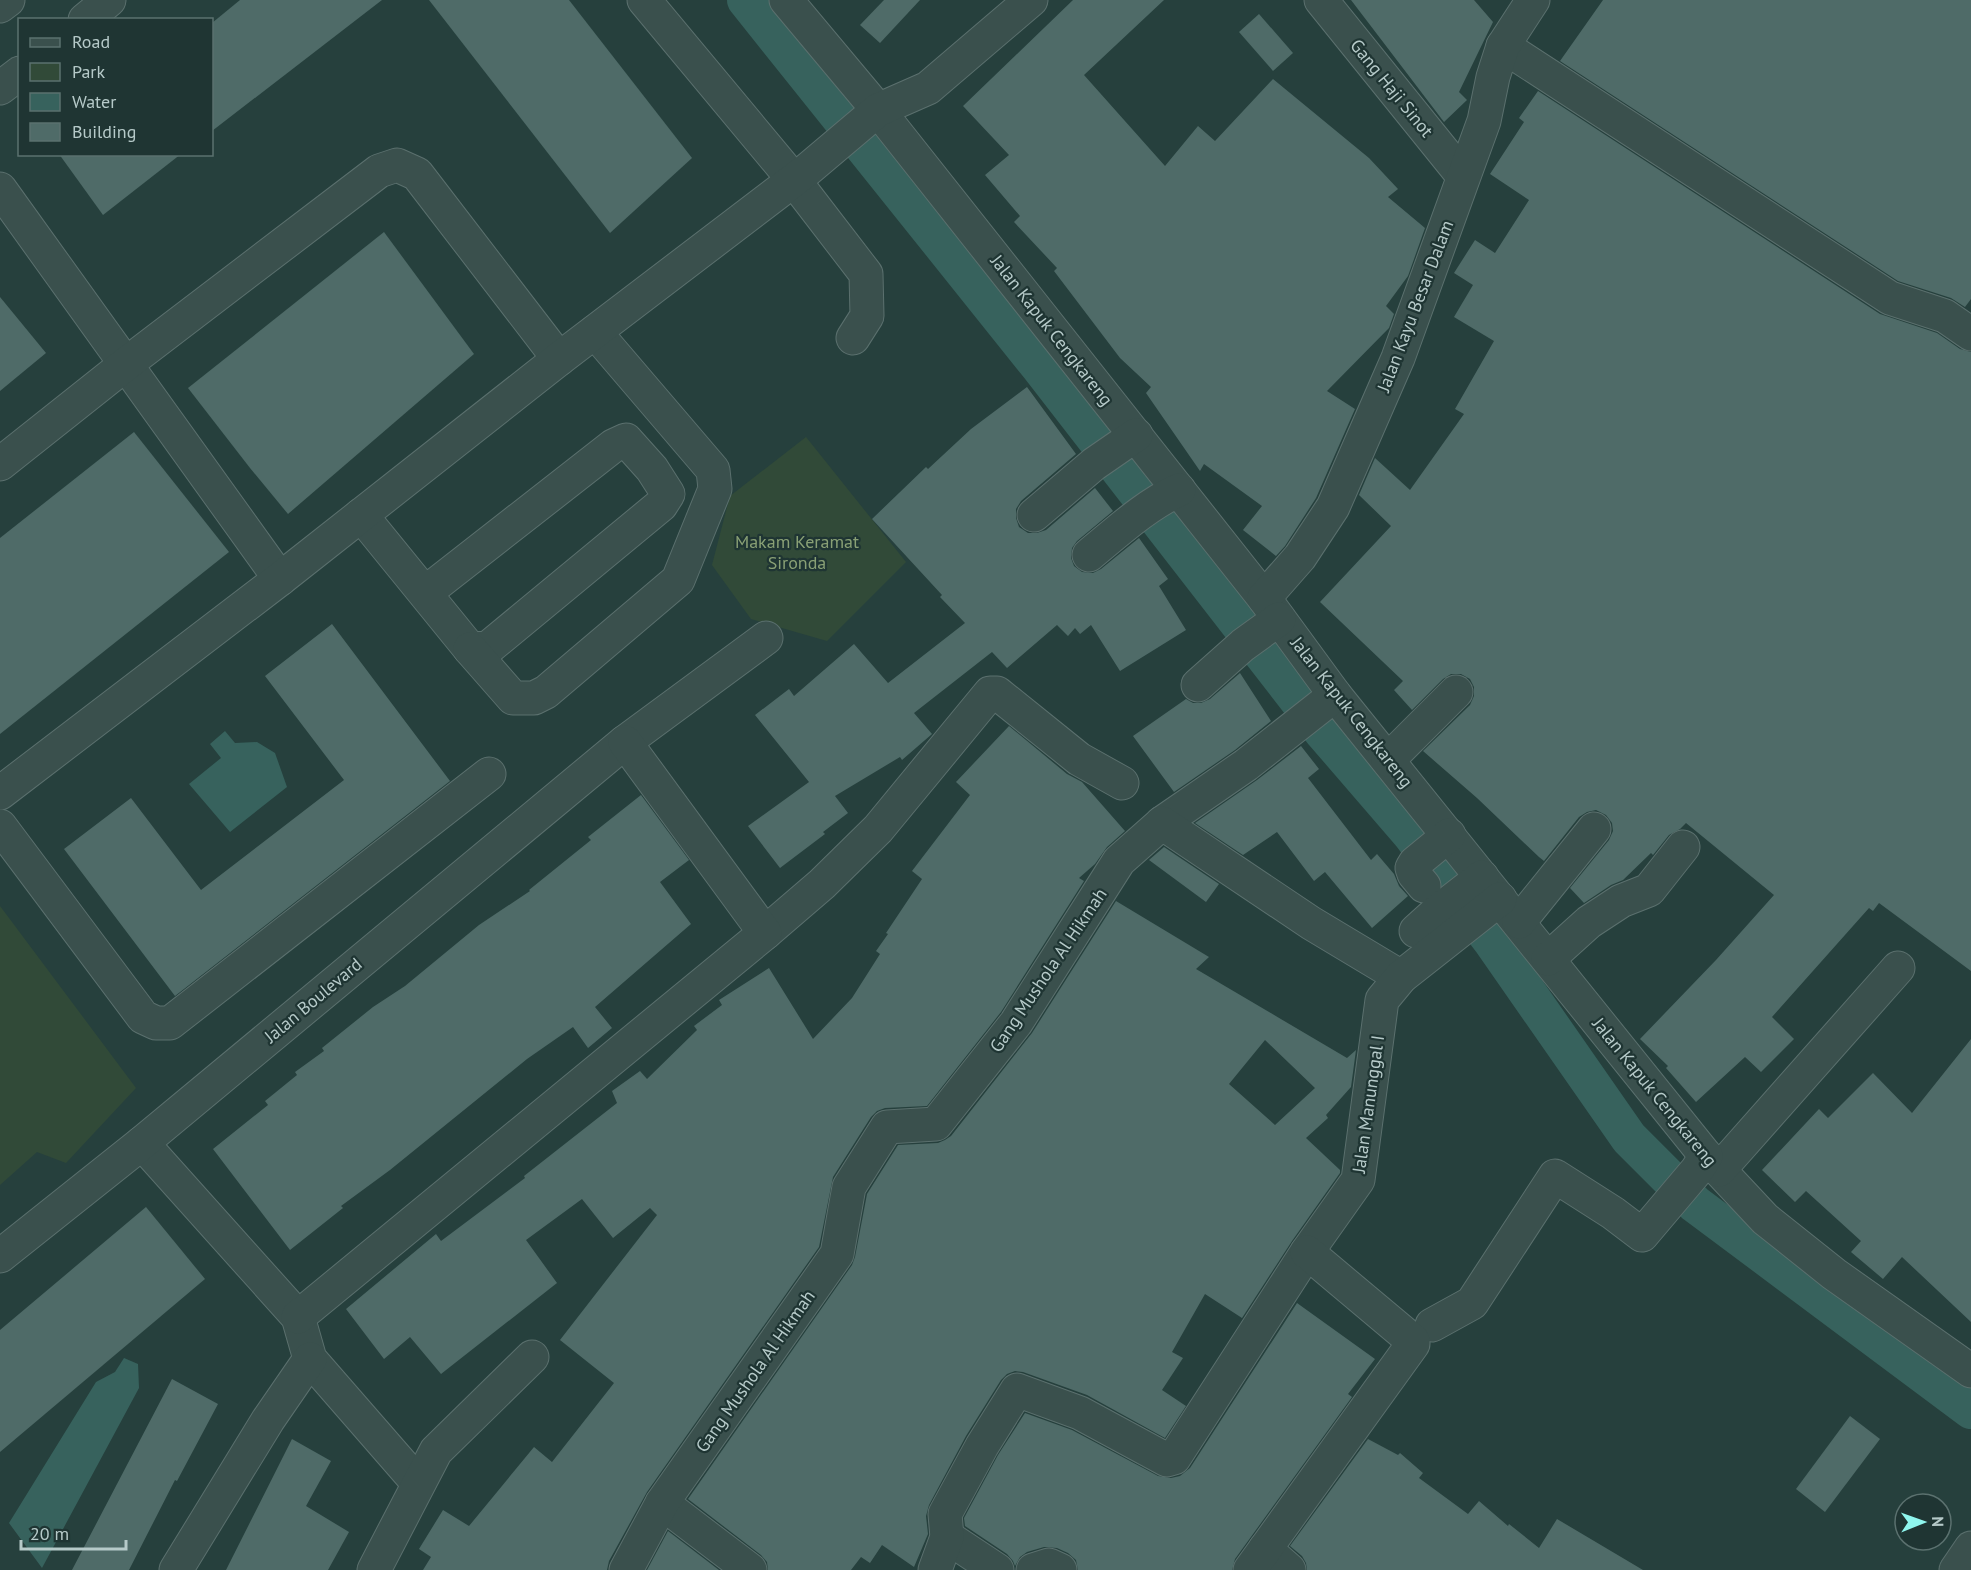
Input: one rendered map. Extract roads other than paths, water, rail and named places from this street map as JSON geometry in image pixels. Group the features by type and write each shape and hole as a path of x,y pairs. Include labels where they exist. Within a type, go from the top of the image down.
{"street":[{"path":"0,6 8,0"},
{"path":"87,18 109,0"},
{"path":"644,0 793,179 866,274 867,316 853,338"},
{"path":"0,793 280,579 559,359 824,156 873,114 928,88 1031,0"},
{"name":"Gang Haji Sinot","path":"1321,0 1463,176"},
{"name":"Jalan Kayu Besar Dalam","path":"1198,685 1264,622 1300,557 1333,507 1398,358 1484,121 1493,77 1503,46 1533,0"},
{"name":"Jalan Kapuk Cengkareng","path":"789,1 873,114 1131,437 1264,622 1318,709 1388,760 1432,888 1494,897 1548,959 1707,1165 1765,1219 1825,1267 1971,1371"},
{"path":"1503,46 1890,298 1945,316 1971,334"},
{"path":"0,88 18,74"},
{"path":"0,464 126,364 379,171 397,165 417,174 559,359"},
{"path":"0,189 280,579"},
{"path":"361,515 513,698 534,698 546,692 678,580 715,489 712,470 595,332"},
{"path":"1034,515 1094,464 1131,437"},
{"path":"425,593 613,446 626,440 652,469 668,494 661,505 488,648 470,649"},
{"path":"1089,555 1129,522 1172,493"},
{"name":"Jalan Boulevard","path":"0,1256 142,1143 625,742 766,638"},
{"path":"1388,760 1456,692"},
{"path":"298,1317 822,884 879,829 990,693 997,693 1079,759 1122,783"},
{"path":"1318,709 1246,765 1162,823 1311,923 1401,977"},
{"path":"625,742 765,933"},
{"path":"0,826 143,1017 156,1023 170,1023 489,774"},
{"name":"Gang Mushola Al Hikmah","path":"626,1570 662,1503 837,1254 849,1187 887,1127 936,1124 1017,1023 1119,861 1162,823"},
{"name":"Jalan Manunggal I","path":"947,1537 945,1514 982,1446 1017,1390 1080,1413 1167,1460 1174,1458 1307,1252 1358,1180 1382,1000 1401,977 1432,888 1494,897 1593,829"},
{"path":"1548,959 1589,922 1621,901 1649,890 1683,847"},
{"path":"1432,1325 1472,1303 1555,1176 1613,1213 1642,1235 1674,1195 1707,1165 1898,968"},
{"path":"142,1143 298,1317 310,1359 418,1483"},
{"path":"1268,1563 1413,1344 1413,1341 1307,1252"},
{"path":"374,1570 436,1451 532,1358"},
{"path":"176,1570 268,1420 310,1359"},
{"path":"662,1503 750,1570"},
{"path":"935,1570 947,1537 997,1570"},
{"path":"1956,1570 1971,1548"},
{"path":"1034,1570 1049,1565 1060,1570"}],"water":[{"path":"225,731 235,743 257,742 275,753 287,787 230,832 189,784 221,758 210,744"},
{"path":"124,1358 138,1364 139,1388 42,1568 9,1523 96,1382 115,1372"}],"waterway":[{"path":"746,0 1039,366 1323,732 1411,834 1491,940 1629,1138 1695,1204 1971,1410"}],"park label":[{"name":"Makam Keramat Sironda","path":"797,551"}]}
